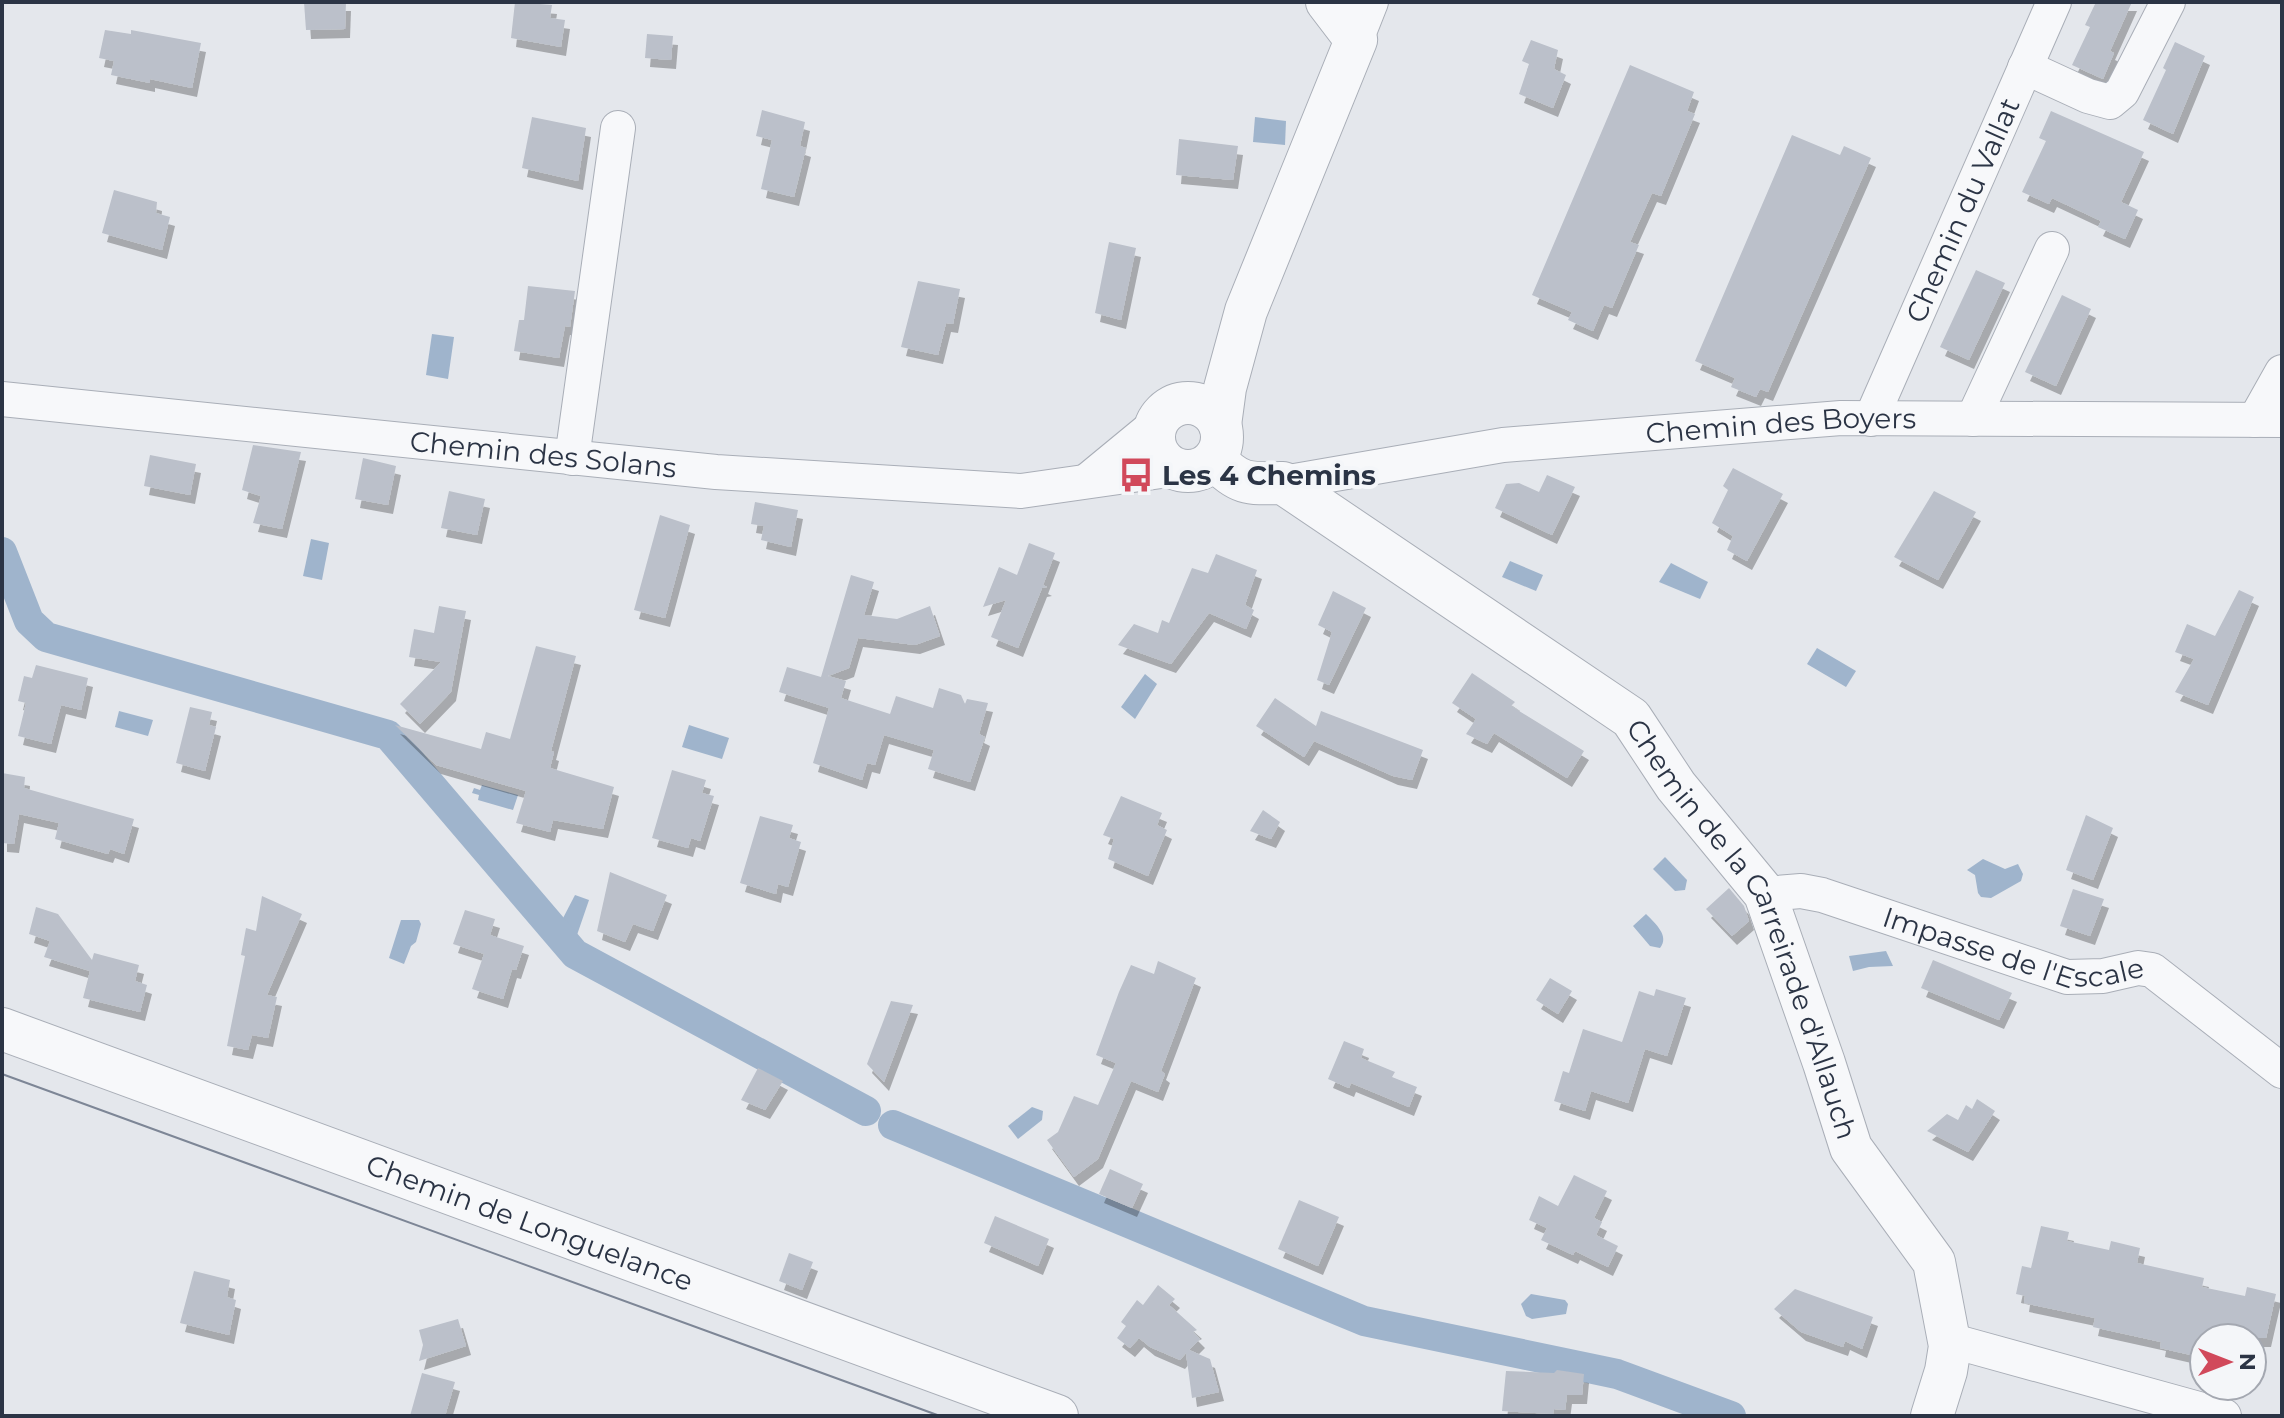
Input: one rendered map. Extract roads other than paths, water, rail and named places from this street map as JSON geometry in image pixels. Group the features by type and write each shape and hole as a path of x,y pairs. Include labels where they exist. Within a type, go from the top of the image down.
{"street":[{"path":"1327,2 1356,40"},
{"path":"1246,311 1163,416 1154,446 1166,464 1175,469 1197,470 1217,442 1225,388 1246,311 1371,2"},
{"name":"Chemin du Vallat","path":"1871,419 2054,2"},
{"path":"2025,67 2088,96 2110,102 2122,92 2168,2"},
{"path":"572,458 618,128"},
{"path":"1973,419 2052,249"},
{"path":"2268,420 2282,372"},
{"name":"Chemin des Solans","path":"2,399 716,472 1021,491 1175,469"},
{"path":"1085,482 1163,416 1181,403 1193,403 1214,414 1217,442 1231,477 1253,484 1283,483"},
{"name":"Chemin des Boyers","path":"1283,483 1503,445 1841,418 2268,420"},
{"name":"Chemin de la Carreirade d'Allauch","path":"1283,483 1631,718 1676,786 1765,894 1851,1148 1934,1262 1949,1340 1946,1371 1932,1416"},
{"name":"Impasse de l'Escale","path":"1765,894 1801,891 1822,895 2067,977 2103,976 2138,968 2152,970 2282,1071"},
{"name":"Chemin de Longuelance","path":"2,1029 1057,1416"},
{"path":"1949,1340 2224,1416"}],"water":[{"path":"1255,117 1286,121 1285,145 1253,142"},
{"path":"432,334 454,337 448,379 426,375"},
{"path":"311,539 329,543 322,580 303,576"},
{"path":"1510,561 1543,575 1536,591 1502,577"},
{"path":"1671,563 1708,582 1700,599 1659,582"},
{"path":"1817,648 1856,671 1846,687 1807,664"},
{"path":"1145,674 1157,684 1135,719 1121,707"},
{"path":"119,711 153,720 148,736 115,727"},
{"path":"689,725 729,738 722,759 682,747"},
{"path":"482,785 518,795 513,810 478,800 479,795 472,793 474,788 480,790"},
{"path":"1665,857 1687,880 1685,890 1675,891 1653,869"},
{"path":"1983,859 2005,869 2018,864 2023,874 2021,881 1991,898 1981,897 1975,875 1967,870"},
{"path":"575,895 589,900 577,935 561,922"},
{"path":"1646,914 1662,934 1660,948 1650,946 1633,926"},
{"path":"401,920 419,920 421,924 416,942 411,946 404,964 389,958"},
{"path":"1886,951 1893,966 1853,971 1849,956"},
{"path":"1032,1107 1043,1111 1042,1120 1018,1139 1008,1126"},
{"path":"1531,1294 1565,1300 1568,1304 1566,1314 1532,1319 1526,1316 1521,1304"}],"waterway":[{"path":"2,552 29,621 46,637 388,735 575,954 866,1111"},
{"path":"893,1125 1364,1321 1617,1374 1731,1416"}],"tram line":[{"path":"2,1074 940,1416"}],"place":[{"name":"Les 4 Chemins","path":"1136,475"}]}
